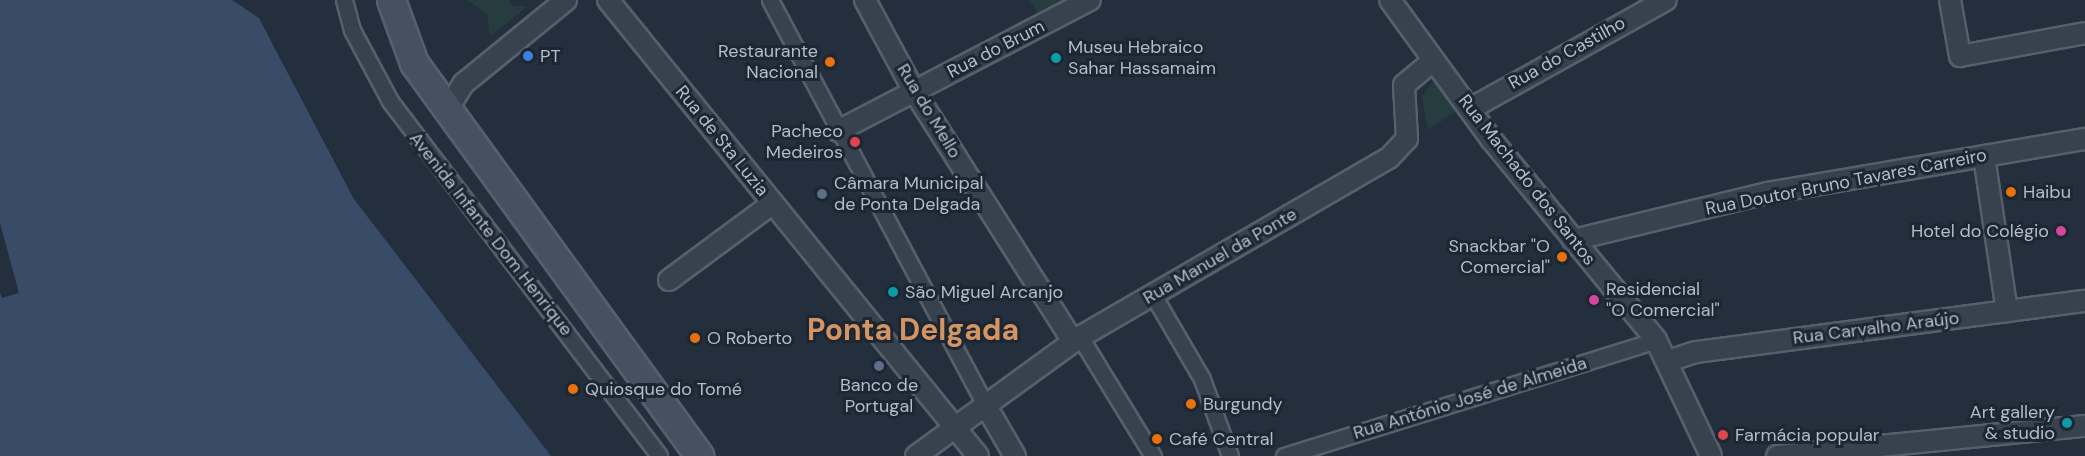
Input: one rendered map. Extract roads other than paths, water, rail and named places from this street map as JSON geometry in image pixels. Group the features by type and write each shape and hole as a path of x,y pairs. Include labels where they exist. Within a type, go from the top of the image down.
{"main road":[{"name":"Avenida Infante Dom Henrique","path":"392,0 414,63 700,456"}],"street":[{"name":"Avenida Infante Dom Henrique","path":"344,0 352,30 390,101 659,456"},
{"path":"447,110 463,84 566,0"},
{"name":"Rua de Sta Luzia","path":"608,0 959,427 978,456"},
{"path":"770,0 901,251 910,280 1015,456"},
{"name":"Rua do Mello","path":"865,0 914,91 1153,456"},
{"name":"Rua do Brum","path":"838,131 1090,0"},
{"name":"Rua Machado dos Santos","path":"1390,0 1470,109 1573,240 1656,340 1668,361 1711,456"},
{"name":"Rua do Castilho","path":"1470,109 1666,0"},
{"path":"1950,0 1960,56 2085,33"},
{"name":"Rua Manuel da Ponte","path":"916,456 959,427 1077,339 1389,158 1407,139 1404,85 1433,61"},
{"name":"Rua Doutor Bruno Tavares Carreiro","path":"1573,240 1768,194 2085,139"},
{"path":"1984,156 2007,311"},
{"path":"669,280 773,203"},
{"path":"1153,295 1202,379 1230,456"},
{"name":"Rua Carvalho Araújo","path":"1668,361 1696,352 2085,301"},
{"name":"Rua António José de Almeida","path":"1284,456 1656,340"},
{"path":"1777,456 2085,426"}],"water":[{"path":"0,0 232,0 259,18 354,199 551,456 0,456 0,293 2,298 19,293 0,223"}],"place":[{"name":"PT","path":"528,56"},
{"name":"Museu Hebraico Sahar Hassamaim","path":"1056,58"},
{"name":"Restaurante Nacional","path":"830,62"},
{"name":"Pacheco Medeiros","path":"855,142"},
{"name":"Haibu","path":"2011,192"},
{"name":"Câmara Municipal de Ponta Delgada","path":"822,194"},
{"name":"Hotel do Colégio","path":"2061,231"},
{"name":"Snackbar \"O Comercial\"","path":"1562,257"},
{"name":"São Miguel Arcanjo","path":"893,292"},
{"name":"Residencial \"O Comercial\"","path":"1594,300"},
{"name":"O Roberto","path":"695,338"},
{"name":"Banco de Portugal","path":"879,366"},
{"name":"Quiosque do Tomé","path":"573,389"},
{"name":"Burgundy","path":"1191,404"},
{"name":"Art gallery & studio","path":"2067,423"},
{"name":"Farmácia popular","path":"1723,435"},
{"name":"Café Central","path":"1157,439"}],"district":[{"name":"Ponta Delgada","path":"913,330"}]}
